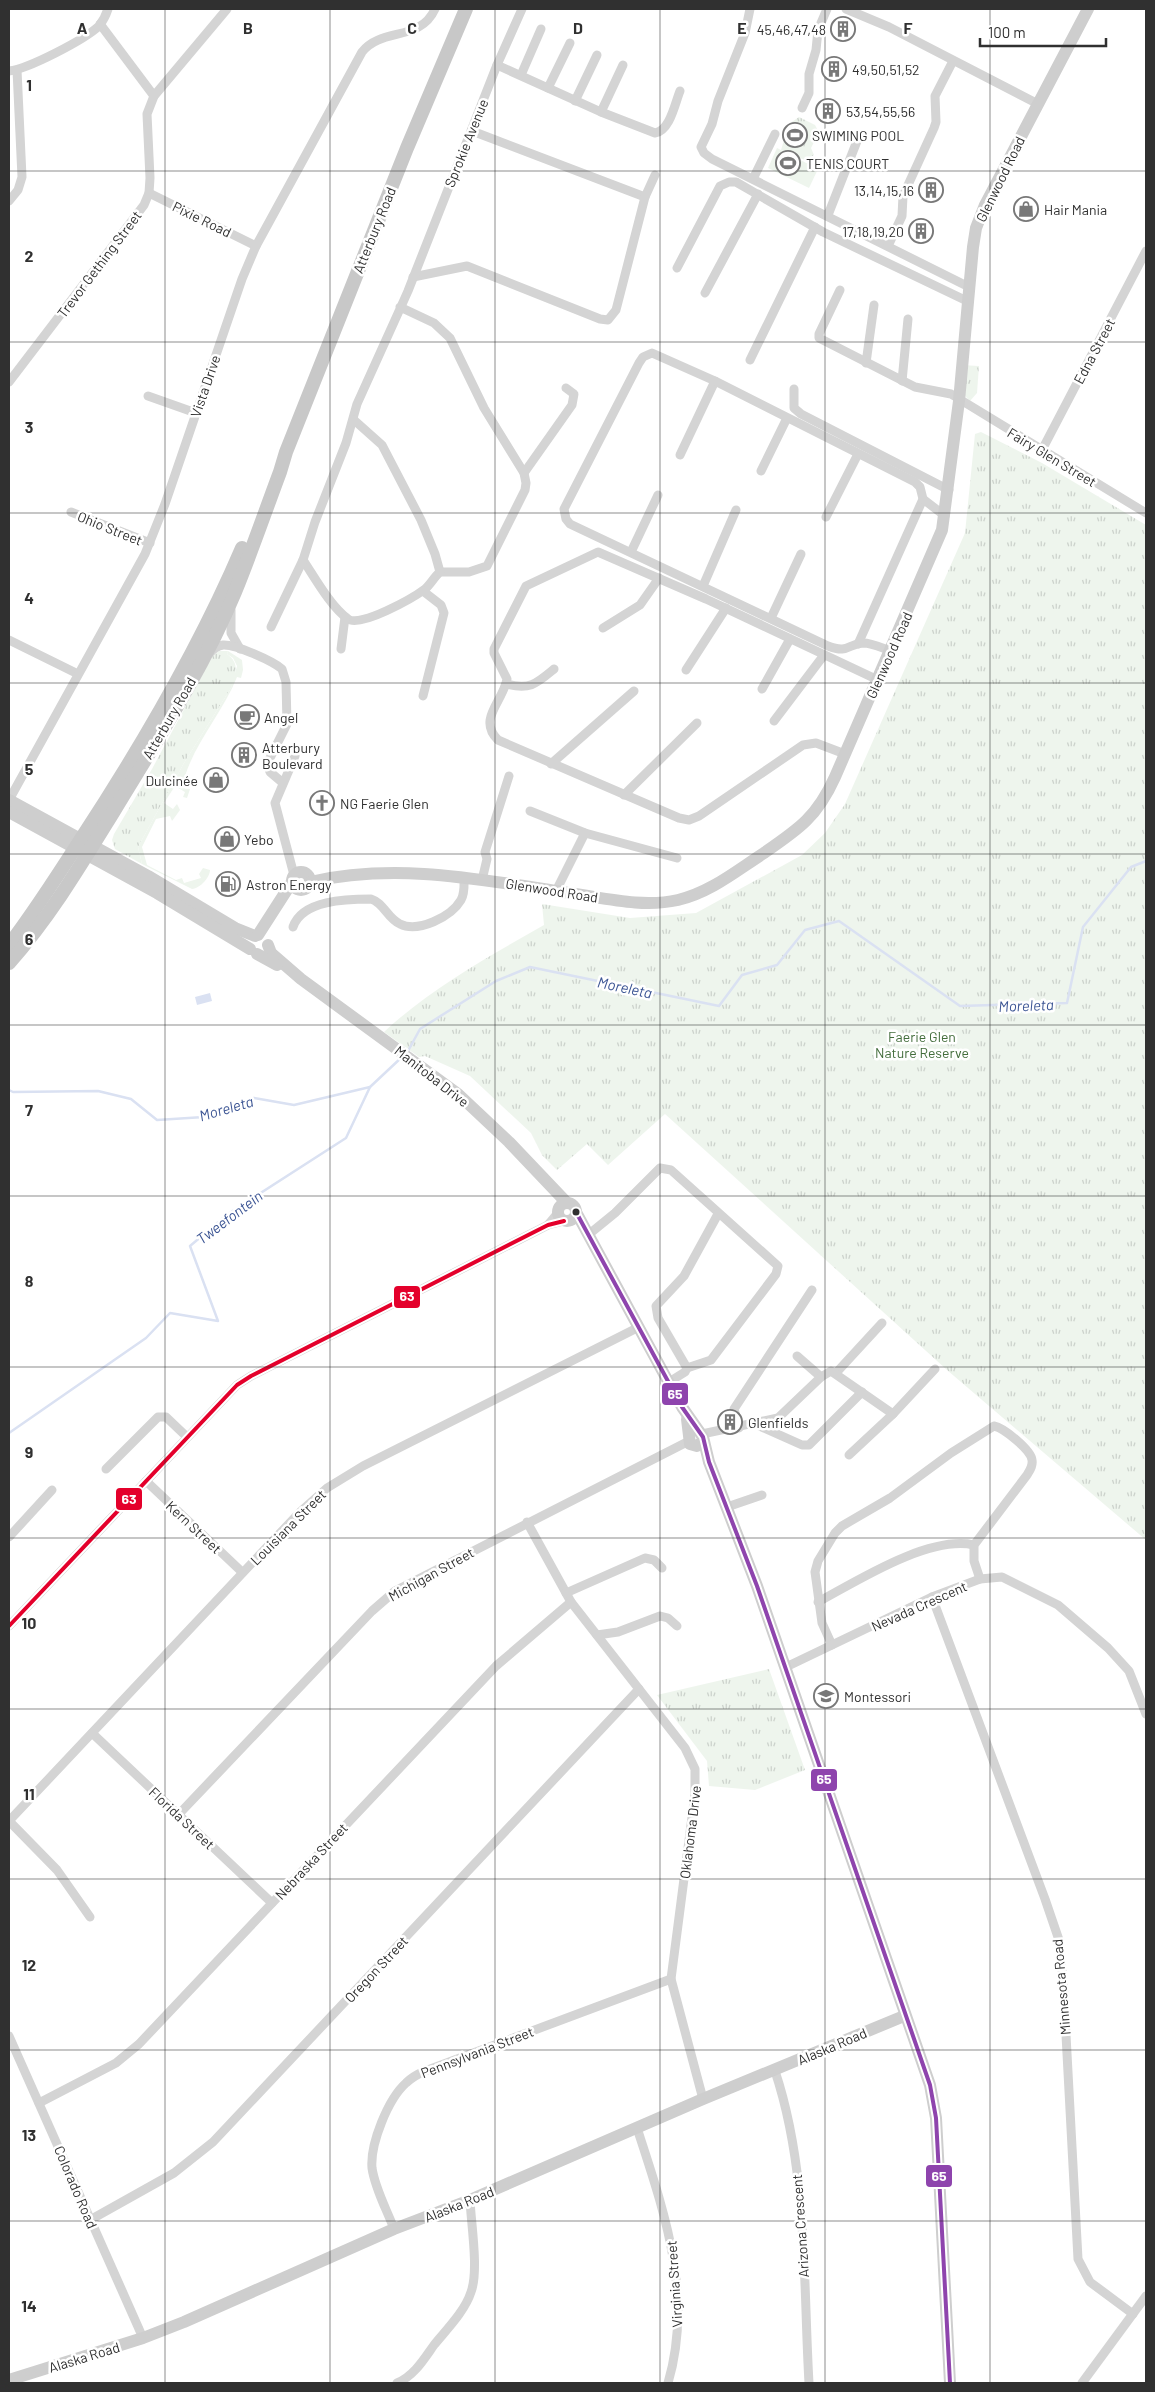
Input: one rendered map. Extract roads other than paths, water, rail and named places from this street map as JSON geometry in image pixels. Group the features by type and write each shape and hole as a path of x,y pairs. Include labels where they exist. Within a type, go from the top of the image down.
{"main road":[{"name":"Atterbury Road","path":"9,945 84,848 169,720 201,662 234,593 277,481 286,452 410,140 466,9"},
{"name":"Atterbury Road","path":"9,963 44,918 126,770 190,660 225,588 268,484 286,452"}],"street":[{"path":"9,201 18,190 22,177 13,71 40,61 100,24 108,9"},
{"name":"Trevor Gething Street","path":"9,382 136,216 148,192 150,178 147,114 154,96 227,9"},
{"name":"Vista Drive","path":"9,800 150,544 242,279 256,246 362,52 368,45 378,40 423,26 436,9"},
{"name":"Sprokie Avenue","path":"271,627 303,560 315,522 354,420 357,404 413,277 497,64 522,9"},
{"path":"750,9 745,33 718,100 712,124 701,147 702,151 712,159 828,215 969,287"},
{"path":"802,108 808,93 809,74 816,50 818,30 827,9"},
{"path":"846,9 889,27 1038,104"},
{"name":"Glenwood Road","path":"301,879 419,872 622,901 650,903 678,900 706,890 722,881 806,822 824,799 937,544 945,516 974,238 980,216 1088,9"},
{"path":"100,24 154,96"},
{"path":"521,75 541,29"},
{"path":"548,88 570,43"},
{"path":"575,101 597,55"},
{"path":"888,246 902,216 903,196 934,128 937,114 935,96 953,61"},
{"path":"497,64 575,101 653,132 660,132 666,127 680,91"},
{"path":"601,112 622,65"},
{"path":"472,131 645,197"},
{"path":"753,179 775,134"},
{"path":"828,215 859,136"},
{"path":"413,277 466,266 600,320 608,320 616,310 645,197 656,175"},
{"path":"677,268 720,186 729,182 736,182 815,227 967,301"},
{"name":"Pixie Road","path":"148,192 256,246"},
{"path":"705,293 758,194"},
{"path":"750,360 815,227"},
{"name":"Edna Street","path":"1042,450 1146,251"},
{"name":"Fairy Glen Street","path":"840,290 819,334 819,338 902,382 930,392 944,392 1146,513"},
{"path":"866,363 874,305"},
{"path":"303,560 345,617 354,622 368,619 422,591 440,572 469,572 490,564 525,490 526,478 524,473 484,408 450,338 434,322 400,307"},
{"path":"902,382 908,319"},
{"path":"858,644 923,499 920,487 915,482 656,353 643,357 566,505 565,516 570,524 838,650 849,649 858,644 867,644 891,651"},
{"path":"680,455 715,381"},
{"path":"524,473 572,405 574,394 572,390 566,388"},
{"path":"794,389 794,408 802,414 948,490"},
{"path":"148,396 196,413"},
{"path":"761,471 787,418"},
{"path":"354,420 382,445 421,520 436,554 440,572"},
{"path":"826,517 858,454"},
{"path":"631,552 658,495"},
{"path":"923,499 945,516"},
{"path":"702,586 736,510"},
{"name":"Ohio Street","path":"70,512 150,544"},
{"path":"845,754 816,743 803,744 700,816 689,820 679,818 501,742 491,731 489,725 490,716 506,684 506,674 494,653 494,649 526,586 596,552 601,552 726,608 878,680"},
{"path":"771,618 801,554"},
{"path":"603,628 637,608 659,578"},
{"path":"422,591 441,605 444,613 423,696"},
{"path":"234,593 230,626 233,638 240,648"},
{"path":"686,670 726,608"},
{"path":"341,649 345,617"},
{"path":"762,689 775,669 790,639"},
{"path":"9,640 78,674"},
{"path":"201,662 216,647 225,645 240,648 279,666 284,673 287,724 267,764 270,772 283,783"},
{"path":"774,721 824,655"},
{"path":"506,684 520,688 528,687 554,669"},
{"path":"551,764 634,691"},
{"path":"624,795 697,723"},
{"path":"254,952 264,952 262,940 301,879 291,858 275,809 276,800 295,756"},
{"path":"482,880 487,859 485,852 509,776"},
{"path":"9,800 84,848"},
{"path":"530,811 585,833 677,858"},
{"path":"9,812 84,848"},
{"path":"556,891 585,833"},
{"name":"Manitoba Drive","path":"84,848 165,886 235,928 262,940 271,953 301,979 458,1094 509,1142 551,1188 565,1213 588,1235 686,1413 696,1438 709,1462 786,1667 904,2016 930,2085 936,2109 950,2383"},
{"name":"Manitoba Drive","path":"84,848 301,979"},
{"path":"293,927 301,914 310,908 371,899 378,902 396,923 407,927 419,926 440,918 457,906 464,894 464,877"},
{"path":"588,1235 615,1213 660,1168 664,1167 671,1170 776,1264 778,1271 711,1360 686,1368 685,1372 669,1382"},
{"path":"9,1626 233,1388 251,1376 548,1225 565,1213"},
{"path":"686,1368 658,1318 656,1306 684,1276 718,1214"},
{"path":"738,1428 734,1409 812,1290"},
{"path":"836,1373 882,1323"},
{"name":"Louisiana Street","path":"9,1820 242,1572 316,1497 339,1480 639,1327"},
{"path":"797,1356 821,1377 831,1371 836,1373 893,1414"},
{"path":"849,1455 893,1414 935,1369"},
{"name":"Michigan Street","path":"179,1814 372,1611 395,1591 527,1522 696,1438 778,1418 821,1377"},
{"path":"756,1424 802,1445 809,1444 862,1392"},
{"path":"106,1469 158,1417 166,1417 187,1437"},
{"path":"832,1645 824,1633 815,1580 816,1567 827,1546 842,1526 890,1498 951,1453 994,1426 1004,1429 1030,1454 1032,1464 1028,1475 974,1545 974,1561 980,1579"},
{"name":"Kern Street","path":"146,1481 242,1572"},
{"path":"9,1536 52,1490"},
{"path":"727,1507 762,1495"},
{"name":"Oklahoma Drive","path":"527,1522 571,1602 685,1748 696,1774 696,1794 671,1979 703,2099"},
{"path":"818,1602 891,1564 935,1547 958,1542 974,1545"},
{"path":"566,1593 645,1558 654,1560 662,1568"},
{"name":"Nevada Crescent","path":"786,1667 932,1597 990,1576 1008,1578 1068,1611 1124,1664 1134,1680 1146,1714"},
{"name":"Minnesota Road","path":"932,1597 1045,1899 1058,1940 1063,1980 1078,2259 1090,2282 1133,2314"},
{"name":"Nebraska Street","path":"39,2103 122,2059 153,2030 496,1666 571,1602"},
{"path":"596,1635 618,1632 660,1616 670,1620 677,1626"},
{"name":"Oregon Street","path":"90,2220 174,2173 213,2142 639,1689"},
{"name":"Florida Street","path":"92,1733 272,1903"},
{"path":"9,1820 57,1870 90,1917"},
{"name":"Pennsylvania Street","path":"394,2229 376,2182 372,2154 378,2133 388,2110 405,2083 425,2071 671,1979"},
{"name":"Alaska Road","path":"9,2380 143,2338 394,2229 470,2200 703,2099 775,2071 818,2050 904,2016"},
{"name":"Colorado Road","path":"9,2036 143,2338"},
{"name":"Arizona Crescent","path":"775,2071 784,2100 796,2174 809,2383"},
{"name":"Virginia Street","path":"637,2128 662,2205 673,2248 678,2328 676,2354 668,2383"},
{"path":"397,2383 418,2367 463,2308 471,2293 473,2267 470,2200"},
{"path":"1082,2383 1146,2296"}],"water":[{"name":"SWIMING POOL","path":"795,130 801,136 795,142 789,136"},
{"path":"210,993 212,1001 197,1005 195,997"}],"waterway":[{"name":"Moreleta","path":"408,1051 420,1029 496,981 530,967 719,1006 742,975 777,965 805,930 839,921 960,1006 1067,1003 1083,927 1131,867 1146,861"},
{"name":"Moreleta","path":"9,1090 13,1092 98,1091 131,1099 157,1120 204,1117 254,1098 294,1105 370,1087 402,1057"},
{"name":"Tweefontein","path":"9,1433 146,1338 170,1313 218,1321 190,1246 228,1214 346,1138 370,1087"}],"place":[{"name":"45,46,47,48","path":"843,29"},
{"name":"49,50,51,52","path":"834,69"},
{"name":"53,54,55,56","path":"828,111"},
{"name":"SWIMING POOL","path":"795,135"},
{"name":"TENIS COURT","path":"788,163"},
{"name":"13,14,15,16","path":"931,190"},
{"name":"Hair Mania","path":"1026,209"},
{"name":"17,18,19,20","path":"921,231"},
{"name":"Angel","path":"247,717"},
{"name":"Atterbury Boulevard","path":"244,755"},
{"name":"Dulcinée","path":"216,780"},
{"name":"NG Faerie Glen","path":"322,803"},
{"name":"Yebo","path":"227,839"},
{"name":"Astron Energy","path":"228,884"},
{"name":"Glenfields","path":"730,1422"},
{"name":"Montessori","path":"826,1696"}],"park label":[{"name":"Faerie Glen Nature Reserve","path":"922,1044"}]}
